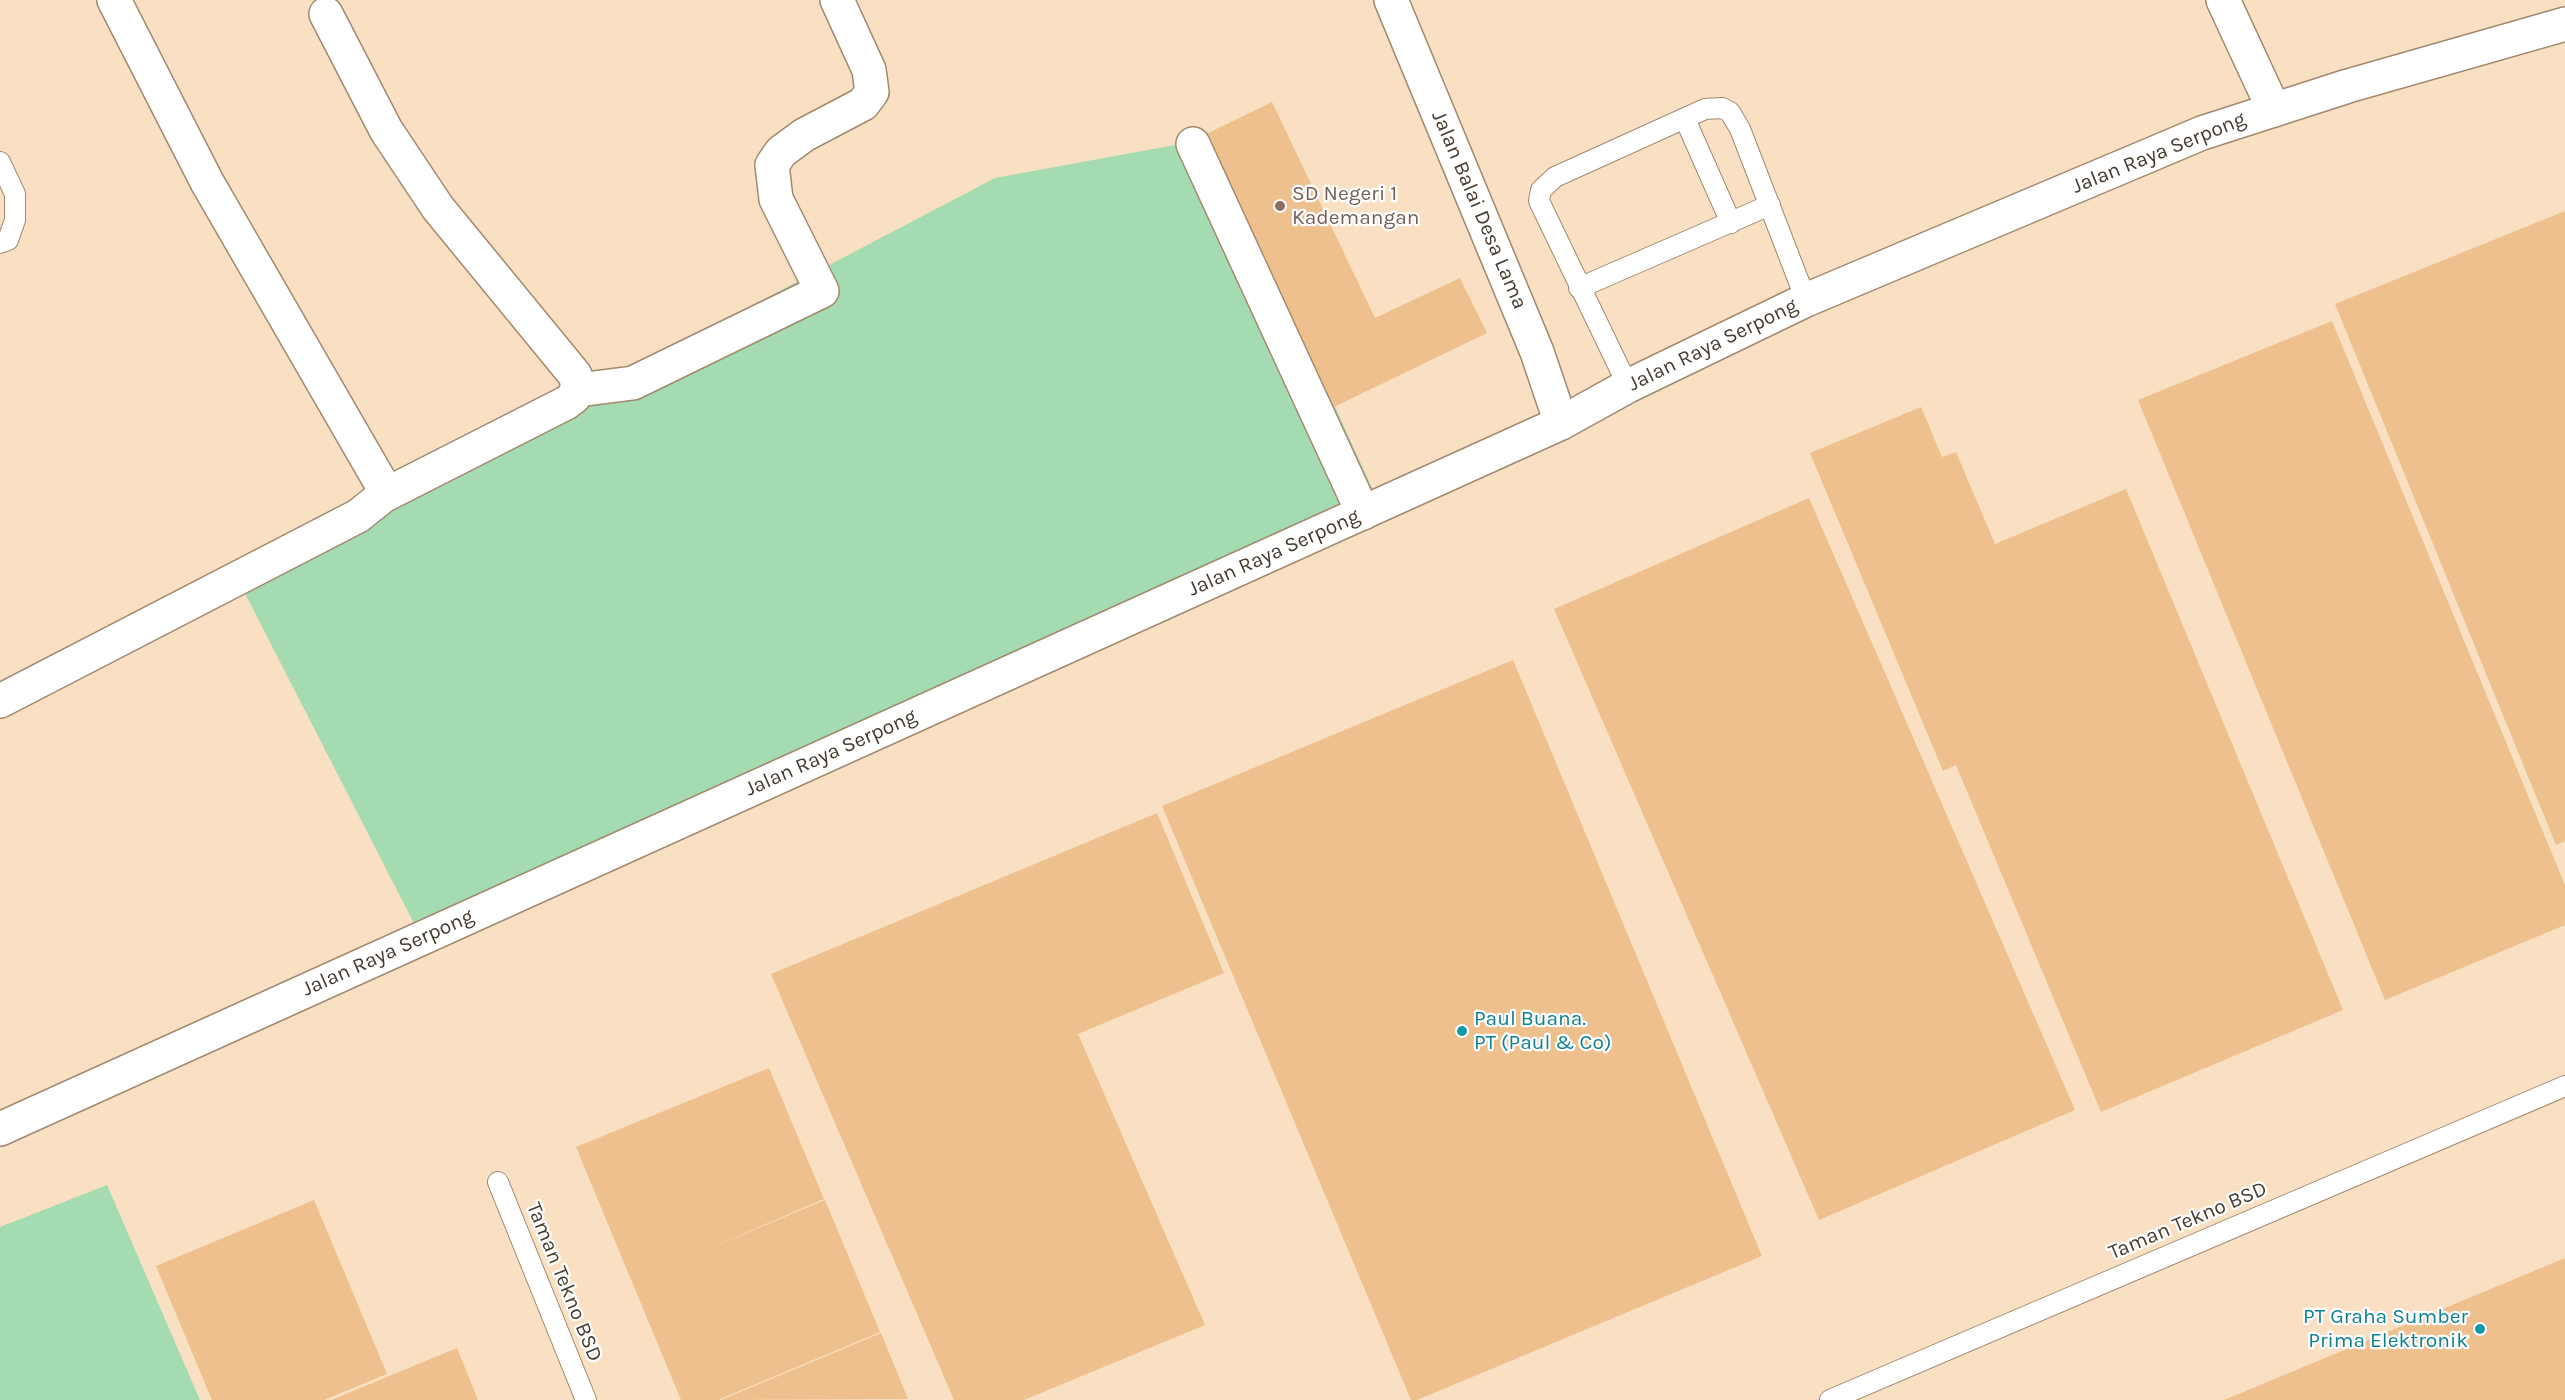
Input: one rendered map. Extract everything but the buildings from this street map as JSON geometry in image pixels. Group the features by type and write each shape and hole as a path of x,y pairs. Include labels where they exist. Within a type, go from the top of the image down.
{"street":[{"path":"114,0 207,182 381,483 383,496"},
{"path":"578,390 633,383 822,291 776,199 772,165 781,152 804,135 863,104 872,92 868,70 837,0"},
{"name":"Jalan Balai Desa Lama","path":"1391,0 1537,352 1561,423"},
{"path":"2223,0 2274,110"},
{"path":"0,701 358,516 383,496 566,403 574,397 578,390 575,375 438,208 393,140 326,14"},
{"name":"Jalan Raya Serpong","path":"0,1129 1561,423 1628,386 1806,300 2202,133 2565,24"},
{"path":"1193,144 1363,513"}],"lane":[{"path":"1628,386 1539,201 1541,190 1556,177 1717,106 1730,112 1740,129 1806,300"},
{"path":"1685,119 1731,223"},
{"path":"0,162 15,194 15,220 8,240 0,243"},
{"path":"1579,288 1770,205"},
{"name":"Taman Tekno BSD","path":"1830,1400 2565,1086"},
{"name":"Taman Tekno BSD","path":"498,1182 586,1400"}],"green space":[{"path":"1213,138 1372,488 422,939 236,576 995,178"},
{"path":"107,1185 200,1400 0,1400 0,1227"}],"place":[{"name":"SD Negeri 1 Kademangan","path":"1280,206"},
{"name":"Paul Buana. PT (Paul & Co)","path":"1462,1031"},
{"name":"PT Graha Sumber Prima Elektronik","path":"2480,1329"}]}
